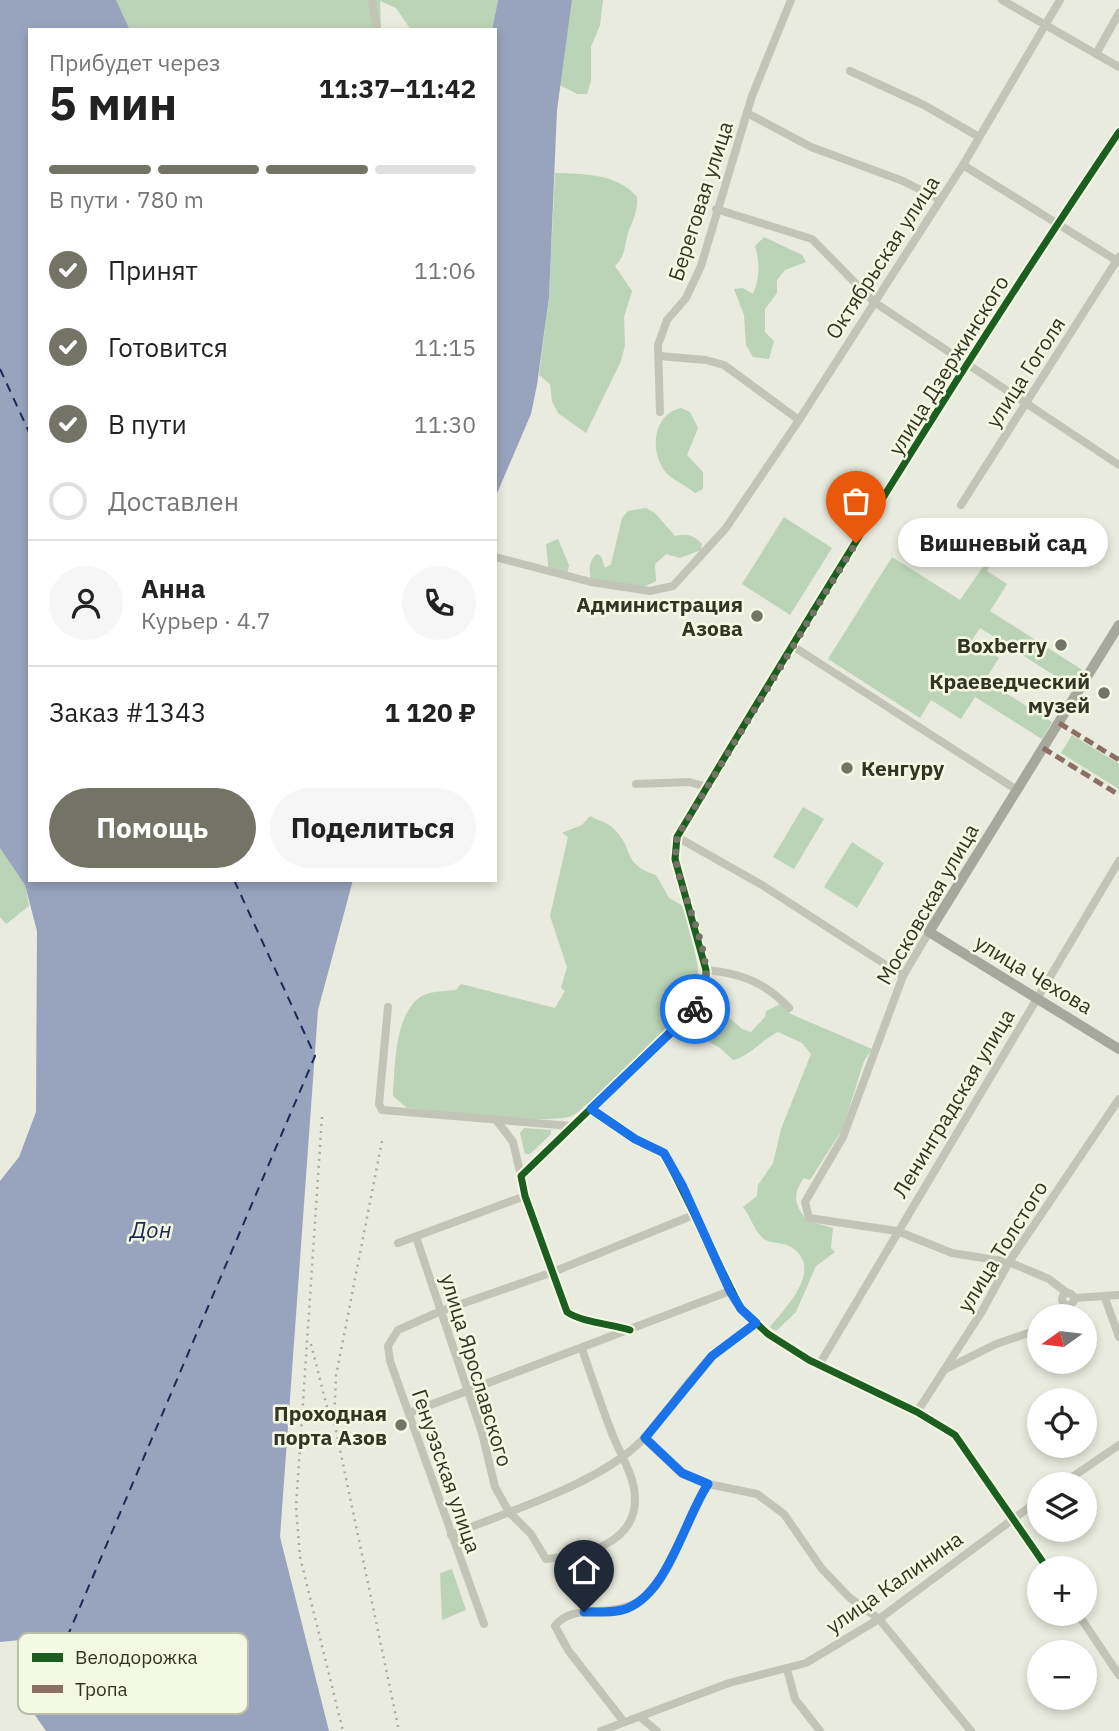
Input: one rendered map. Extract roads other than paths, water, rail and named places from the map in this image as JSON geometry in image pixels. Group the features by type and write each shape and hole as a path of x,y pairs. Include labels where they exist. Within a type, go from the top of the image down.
{"main road":[{"name":"Московская улица","path":"929,932 1119,625"},
{"name":"улица Чехова","path":"929,932 1119,1049"}],"street":[{"path":"372,0 377,28"},
{"name":"Береговая улица","path":"660,412 657,345 667,320 686,298 701,266 747,113 791,0"},
{"path":"1002,0 1119,67"},
{"name":"Октябрьская улица","path":"497,558 592,582 662,591 673,586 726,528 799,420 963,164 1060,0"},
{"path":"1096,54 1119,13"},
{"path":"850,71 924,104 979,137"},
{"path":"747,113 811,147 903,181 939,200"},
{"name":"улица Дзержинского","path":"677,837 791,645 1056,226 1119,132"},
{"path":"963,164 1056,226 1118,260"},
{"path":"716,209 812,239 874,303 1119,465"},
{"name":"улица Гоголя","path":"961,505 1118,260"},
{"path":"659,356 705,360 724,365 799,420"},
{"path":"791,645 1017,790"},
{"path":"636,785 689,782 707,787"},
{"path":"521,1176 684,1021 704,996 706,970 676,859 677,837 762,885 903,976"},
{"name":"Ленинградская улица","path":"819,1365 1119,861"},
{"name":"Московская улица","path":"897,1231 809,1218 805,1202 843,1137 903,976 929,932"},
{"path":"706,970 734,973 758,982 789,1008"},
{"path":"388,1007 379,1104 382,1110 571,1126"},
{"name":"улица Толстого","path":"917,1412 1009,1262 1119,1099"},
{"path":"591,1109 635,1139 664,1153 741,1309 768,1334 819,1365 917,1412 955,1435 1039,1556"},
{"path":"497,1121 513,1142 525,1196 567,1312 574,1317 604,1321 630,1330"},
{"path":"398,1243 525,1196"},
{"path":"441,1311 553,1272 696,1214"},
{"path":"897,1231 952,1252 1009,1262 1049,1279 1071,1296 1105,1298 1119,1295"},
{"name":"улица Ярославского","path":"416,1237 468,1391 495,1487 509,1512 531,1534 546,1559 574,1557 614,1541 633,1510 635,1497 623,1457"},
{"path":"409,1413 730,1291"},
{"path":"1071,1296 1072,1304"},
{"path":"1105,1298 1119,1337"},
{"name":"Генуэзская улица","path":"441,1311 398,1330 388,1346 484,1625"},
{"path":"451,1535 509,1512 521,1510 623,1457 645,1438 712,1356 756,1323"},
{"path":"945,1369 996,1344 1027,1333"},
{"path":"582,1349 623,1457"},
{"path":"645,1438 682,1473 708,1484 757,1494 784,1514 822,1569 850,1598 879,1619 971,1731"},
{"path":"1080,1472 1119,1445"},
{"path":"624,1722 568,1650 555,1626 561,1618 571,1613 624,1609 647,1596 670,1560 694,1505 708,1484"},
{"name":"улица Калинина","path":"601,1731 729,1683 806,1663 879,1619 1027,1508"},
{"path":"1086,1626 1119,1675"},
{"path":"787,1669 795,1699 820,1731"},
{"path":"640,1717 657,1731"}],"water":[{"name":"Дон","path":"0,0 116,0 129,28 28,28 28,882 352,882 318,1010 280,1537 329,1731 46,1731 35,1714 248,1714 248,1633 18,1633 18,1640 0,1642 0,1181 19,1157 36,1112 37,931 25,885 0,848"},
{"path":"498,0 572,0 557,110 549,297 537,385 531,414 497,493 497,28 492,28"}],"railway":[{"path":"322,1117 296,1507 300,1557 343,1731"},
{"path":"382,1141 336,1376 334,1421 399,1731"},
{"path":"311,1344 329,1415"}],"place":[{"name":"Вишневый сад","path":"856,543"},
{"name":"Администрация Азова","path":"757,616"},
{"name":"Boxberry","path":"1061,645"},
{"name":"Краеведческий музей","path":"1104,693"},
{"name":"Кенгуру","path":"847,768"},
{"name":"Проходная порта Азов","path":"401,1425"}]}
